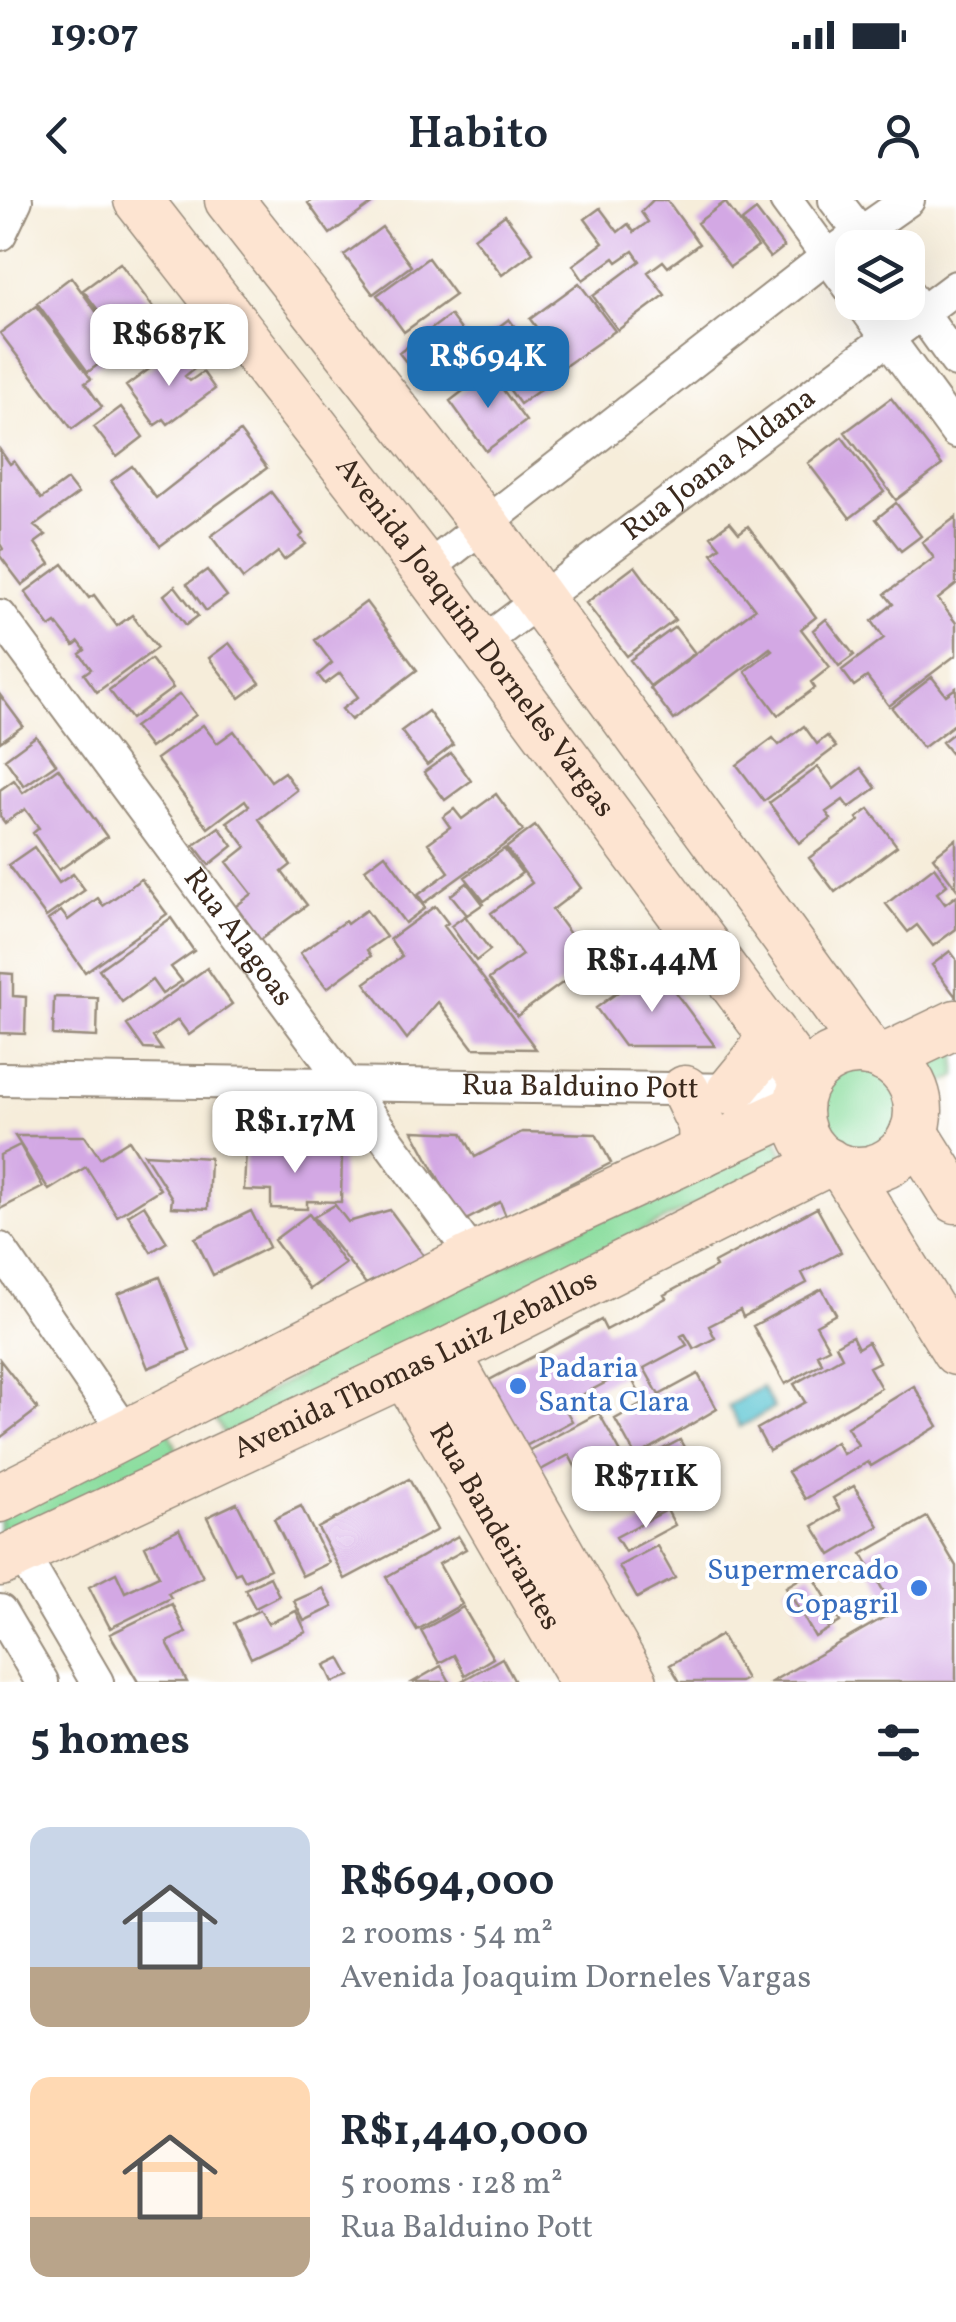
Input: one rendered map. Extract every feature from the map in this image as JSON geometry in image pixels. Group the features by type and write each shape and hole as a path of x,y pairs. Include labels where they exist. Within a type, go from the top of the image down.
{"street":[{"path":"0,234 16,200"},
{"name":"Avenida Joaquim Dorneles Vargas","path":"138,200 426,570 772,1032 802,1094 799,1123 807,1143 836,1165 956,1351"},
{"path":"228,200 486,526 877,1055 908,1078 929,1114 956,1199"},
{"path":"786,200 835,266"},
{"path":"836,200 859,230"},
{"path":"878,230 908,200"},
{"path":"426,570 835,253"},
{"name":"Rua Joana Aldana","path":"925,300 956,287"},
{"path":"925,319 956,360"},
{"path":"874,320 956,432"},
{"name":"Rua Joana Aldana","path":"481,644 886,337 900,320"},
{"name":"Rua Alagoas","path":"0,616 474,1257"},
{"path":"0,1498 474,1257 703,1152 802,1094 816,1068 832,1057 850,1052 877,1055 956,1024"},
{"path":"703,1152 702,1125 708,1090 759,1057 772,1032"},
{"name":"Rua Balduino Pott","path":"0,1079 802,1094"},
{"name":"Avenida Thomas Luiz Zeballos","path":"10,1557 426,1363 836,1165 863,1170 884,1164 902,1151 929,1114"},
{"path":"0,1249 127,1434"},
{"name":"Rua Bandeirantes","path":"426,1363 480,1458 584,1682"},
{"path":"216,1459 206,1430 210,1415 220,1399 254,1371"},
{"name":"Rua Bandeirantes","path":"480,1458 633,1682"},
{"path":"10,1557 97,1682"},
{"path":"0,1611 42,1682"}],"green space":[{"path":"956,1048 956,1077 925,1092 913,1069"},
{"path":"862,1065 879,1068 894,1078 904,1093 904,1127 894,1142 879,1152 862,1155 845,1152 830,1142 820,1127 817,1110 820,1093 830,1078 845,1068"},
{"path":"774,1134 786,1160 225,1435 215,1419 300,1375 307,1361"},
{"path":"168,1429 179,1454 0,1543 0,1512"}],"water":[{"path":"762,1387 774,1408 740,1427 728,1406"}],"building":[{"path":"377,200 330,234 308,203"},
{"path":"653,200 667,200 699,244 668,267 663,261 648,272 665,295 618,330 593,296 640,261 633,251 617,262 614,258 583,280 573,265 603,243 585,219 600,208 618,232 628,224 634,232 648,222 641,212"},
{"path":"725,202 758,247 730,267 697,223"},
{"path":"756,210 784,247 770,258 742,221"},
{"path":"505,215 533,252 502,275 474,238"},
{"path":"382,227 411,266 373,294 344,255"},
{"path":"428,258 455,295 404,332 377,295"},
{"path":"120,263 164,322 127,349 83,290"},
{"path":"71,277 122,347 88,372 37,303"},
{"path":"579,283 615,331 565,366 530,319"},
{"path":"36,306 91,379 85,383 102,407 72,429 0,333"},
{"path":"450,315 482,358 444,387 426,363 414,372 399,353"},
{"path":"509,319 554,380 520,404 476,344"},
{"path":"178,348 194,369 185,376 190,381 203,372 215,389 168,424 164,419 155,425 126,386"},
{"path":"489,371 526,421 486,451 450,401"},
{"path":"891,398 942,465 896,500 845,432"},
{"path":"121,407 143,437 117,457 94,427"},
{"path":"240,432 267,468 160,546 111,481 132,466 156,498"},
{"path":"842,437 884,492 850,518 808,463"},
{"path":"0,450 10,464 14,461 41,499 67,480 78,494 34,526 46,535 35,543 50,564 22,585 0,556"},
{"path":"271,492 303,534 300,537 306,544 284,560 278,552 243,579 211,536"},
{"path":"896,503 921,536 901,551 876,519"},
{"path":"956,517 956,585 938,599 956,623 956,655 889,706 867,677 854,686 842,670 884,638 872,621 893,604 885,594 934,558 922,542"},
{"path":"730,522 739,533 748,526 816,617 801,629 830,667 811,682 815,688 778,715 745,671 770,648 674,720 650,688 755,609 712,553 720,547 711,536"},
{"path":"63,564 89,598 94,595 117,626 132,615 157,648 97,692 84,674 91,669 80,654 85,650 79,642 74,646 56,623 50,627 25,592"},
{"path":"635,566 675,620 627,656 586,603"},
{"path":"207,570 227,596 206,611 187,584"},
{"path":"175,586 198,616 186,625 164,595"},
{"path":"366,602 417,670 351,720 342,709 358,697 340,673 325,684 318,675 332,663 315,640"},
{"path":"826,619 854,655 839,666 813,630"},
{"path":"675,627 695,653 650,686 630,660"},
{"path":"229,643 260,683 240,698 209,658"},
{"path":"151,659 173,688 131,719 109,690"},
{"path":"932,677 946,695 956,688 956,723 923,748 892,708"},
{"path":"180,694 196,715 150,748 134,727"},
{"path":"0,695 23,726 0,742"},
{"path":"428,711 453,745 427,765 401,731"},
{"path":"203,725 217,743 234,731 271,781 284,772 297,790 259,819 291,865 282,872 307,905 253,945 228,912 252,894 227,862 246,847 227,822 249,806 245,800 208,828 156,759"},
{"path":"804,726 817,744 827,736 836,747 764,801 737,765 773,738 779,745"},
{"path":"956,731 956,750 951,753 942,742"},
{"path":"36,736 56,764 24,786 5,759"},
{"path":"451,753 471,781 445,800 424,772"},
{"path":"818,767 834,789 861,768 876,788 849,808 843,800 826,812 831,819 799,843 769,803"},
{"path":"58,768 107,837 59,870 33,833 39,828 25,809 5,823 0,816 0,790 14,780 23,793"},
{"path":"496,794 523,831 424,903 418,895 449,872 428,843 450,827 443,817 454,809 462,819"},
{"path":"869,809 897,846 835,892 809,858"},
{"path":"535,826 581,888 552,910 591,962 517,1016 489,979 522,955 491,913 532,883 506,848"},
{"path":"219,827 233,846 209,865 194,845"},
{"path":"956,839 956,888 933,857"},
{"path":"34,847 59,883 73,874 85,890 46,917 8,865"},
{"path":"504,849 522,873 484,901 465,877"},
{"path":"385,854 425,908 405,923 365,869"},
{"path":"934,867 947,885 937,893 945,904 956,896 956,929 933,946 917,925 908,932 886,904"},
{"path":"141,879 167,914 85,972 48,920 61,911 68,920 98,898 103,906"},
{"path":"467,883 483,904 467,915 451,895"},
{"path":"435,906 448,923 444,926 536,1049 473,1048 438,1002 407,1039 365,983 402,956 390,939"},
{"path":"366,910 386,937 367,950 371,956 327,988 300,953"},
{"path":"465,916 490,950 476,961 451,926"},
{"path":"171,918 194,951 171,967 182,981 162,994 152,980 122,1002 99,969"},
{"path":"950,951 956,959 956,997 932,965"},
{"path":"655,965 715,1046 624,1046 596,1008"},
{"path":"207,968 232,1004 189,1035 178,1020 153,1037 162,1050 144,1049 127,1025"},
{"path":"0,973 13,974 13,996 26,997 25,1034 0,1033"},
{"path":"54,997 98,998 97,1037 53,1035"},
{"path":"413,1131 462,1133 475,1157 522,1132 596,1134 611,1163 506,1216 500,1202 462,1222"},
{"path":"15,1136 85,1136 100,1158 129,1140 160,1189 117,1216 86,1167 49,1190"},
{"path":"20,1145 43,1187 0,1209 0,1155"},
{"path":"246,1148 342,1151 341,1202 307,1201 307,1209 271,1208 271,1191 244,1190"},
{"path":"144,1154 210,1158 208,1209 171,1207 172,1198"},
{"path":"144,1205 167,1242 151,1252 128,1215"},
{"path":"335,1205 348,1222 390,1210 424,1256 366,1284 314,1217"},
{"path":"817,1208 841,1252 802,1273 807,1283 743,1317 740,1310 709,1326 715,1338 694,1349 685,1334 681,1336 687,1345 644,1368 659,1395 698,1374 717,1409 636,1457 615,1419 644,1403 628,1371 563,1405 572,1421 518,1450 482,1384 601,1320 606,1330 716,1267 714,1263"},
{"path":"251,1211 269,1247 213,1275 195,1238"},
{"path":"309,1214 345,1264 310,1289 274,1240"},
{"path":"160,1277 190,1351 148,1368 118,1294"},
{"path":"822,1289 836,1314 816,1325 829,1348 817,1354 822,1363 785,1384 753,1326"},
{"path":"852,1336 858,1348 868,1342 879,1362 869,1367 881,1388 769,1451 757,1429 805,1402 794,1384 842,1357 836,1345"},
{"path":"0,1360 38,1409 0,1438"},
{"path":"914,1386 938,1426 805,1499 788,1472 836,1442 843,1454 858,1445 847,1427"},
{"path":"599,1413 625,1460 604,1471 608,1478 587,1489 569,1455 535,1473 524,1453"},
{"path":"680,1440 701,1478 672,1494 676,1501 651,1515 627,1468"},
{"path":"409,1479 437,1530 345,1579 318,1528"},
{"path":"854,1486 879,1526 831,1555 813,1526 840,1510 833,1498"},
{"path":"237,1503 270,1569 245,1581 240,1572 235,1574 207,1517"},
{"path":"301,1506 329,1563 302,1576 274,1519"},
{"path":"667,1510 675,1525 625,1552 616,1537"},
{"name":"Supermercado Copagril","path":"927,1517 956,1566 956,1682 771,1682 895,1611 862,1554"},
{"path":"179,1529 203,1577 168,1593 171,1598 110,1628 89,1587 116,1573 125,1592 159,1576 145,1546"},
{"path":"458,1536 466,1549 439,1564 462,1604 417,1630 386,1577"},
{"path":"657,1546 675,1578 637,1598 619,1566"},
{"path":"811,1572 840,1622 815,1637 786,1587"},
{"path":"270,1577 279,1596 255,1608 245,1589"},
{"path":"323,1588 333,1607 304,1621 294,1601"},
{"path":"172,1604 186,1633 167,1642 187,1682 138,1682 110,1634"},
{"path":"463,1607 493,1658 465,1675 454,1655 439,1663 421,1631"},
{"path":"260,1610 268,1624 296,1611 306,1632 251,1658 234,1623"},
{"path":"721,1635 746,1679 680,1682 670,1665"},
{"path":"340,1658 350,1676 333,1682 325,1665"},
{"path":"502,1658 515,1682 460,1682"},
{"path":"441,1666 450,1682 413,1682"}],"place":[{"name":"Padaria Santa Clara","path":"518,1386"},
{"name":"Supermercado Copagril","path":"919,1588"}]}
